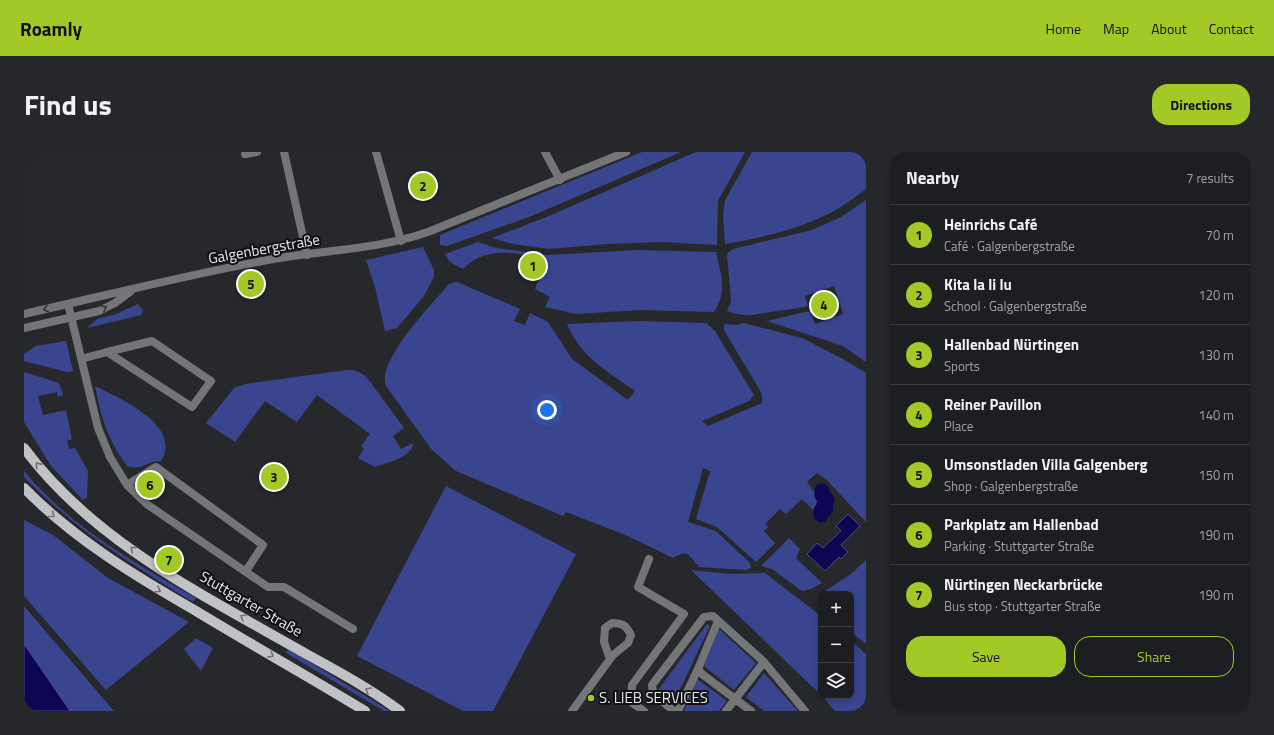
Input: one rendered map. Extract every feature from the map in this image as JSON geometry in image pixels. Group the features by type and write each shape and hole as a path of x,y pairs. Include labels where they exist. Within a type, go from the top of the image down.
{"main road":[{"name":"Stuttgarter Straße","path":"24,448 66,496 94,520 150,562 342,674 400,711"},
{"path":"24,488 43,508 100,552 143,581 365,711"}],"street":[{"path":"245,154 257,152"},
{"path":"284,152 307,255"},
{"path":"376,152 400,241"},
{"path":"545,152 560,180"},
{"name":"Galgenbergstraße","path":"24,314 235,267 307,255 381,246 400,241 428,232 560,180 626,152"},
{"name":"Galgenbergstraße","path":"26,329 99,311 115,303 133,290"},
{"path":"68,304 98,428 110,457 127,485 148,505 268,587 284,587 353,629"},
{"path":"81,359 107,352 152,341 211,381 192,407 107,352"},
{"path":"127,485 156,467 191,491 263,545 246,571"},
{"path":"644,711 631,702 632,685 684,614 638,586 650,559"},
{"path":"674,711 653,694 652,685 704,617 712,616 764,662 805,711"},
{"path":"678,711 698,669 718,621"},
{"path":"572,711 610,659"},
{"path":"726,711 764,662"},
{"path":"698,669 702,674 751,711"}],"shaded area":[{"path":"642,152 681,152 529,217 447,246 440,245 440,235"},
{"path":"696,152 745,152 718,201 717,245 661,242 607,244 549,249 513,244 492,238 549,216"},
{"path":"752,152 866,152 866,189 836,210 820,218 794,228 766,236 725,244 723,215 725,200"},
{"path":"866,200 866,362 843,346 767,321 810,311 815,324 843,314 834,286 805,296 808,306 749,315 740,315 727,311 731,301 727,254 733,249 812,230 841,217"},
{"path":"478,242 496,248 548,255 637,250 716,252 722,283 721,297 714,312 640,310 576,314 545,307 550,297 535,289 547,259 513,253 492,254 482,256 472,261 463,269 450,262 445,254"},
{"path":"423,247 434,270 434,277 424,296 397,328 385,331 375,287 366,260"},
{"path":"457,282 520,309 514,321 525,325 530,313 548,322 572,359 628,400 635,391 605,370 587,354 572,335 567,324 637,321 706,323 715,331 754,395 749,401 702,421 708,426 762,403 762,394 724,330 724,324 738,325 743,323 802,338 843,359 866,373 866,522 827,480 817,473 807,482 821,501 815,512 802,499 786,514 780,509 765,524 768,527 764,531 775,543 756,562 717,527 696,519 710,471 703,468 688,522 716,531 750,563 751,568 746,570 699,567 689,555 683,553 673,558 628,536 566,512 563,516 456,471 432,450 386,386 385,375 389,362 397,348 419,318 449,284"},
{"path":"138,304 143,310 141,315 87,328 97,319 116,314"},
{"path":"66,341 73,371 67,372 24,361 24,354 36,346"},
{"path":"352,370 363,374 368,379 404,428 393,436 401,449 413,443 412,448 404,456 375,467 358,458 364,449 361,446 370,434 317,395 297,422 265,401 235,442 206,423 234,388 245,384"},
{"path":"24,372 59,383 63,395 58,397 57,392 38,396 43,415 66,410 72,439 67,441 69,449 75,448 88,471 87,497 83,500 51,466 24,422"},
{"path":"95,386 119,398 145,414 156,425 163,436 165,448 161,461 151,462 141,467 127,466 110,438 106,428"},
{"path":"24,471 62,510 83,527 127,557 196,598 193,602 127,561 65,515 24,477"},
{"path":"446,486 576,554 493,711 463,711 357,656"},
{"path":"848,514 860,526 841,545 848,552 841,559 839,557 825,571 807,554 817,543 823,548 841,531 836,526"},
{"path":"24,520 53,535 108,578 189,622 106,690 24,596"},
{"path":"789,538 800,549 796,558 822,583 811,589 802,591 772,569 761,566"},
{"path":"866,560 866,644 854,634 854,591 825,591 851,574"},
{"path":"691,570 730,574 765,573 818,614 818,692"},
{"path":"24,606 114,711 70,711 24,644"},
{"path":"707,624 710,626 673,704 658,690"},
{"path":"719,629 756,663 734,690 704,666"},
{"path":"196,638 213,648 201,671 184,649"},
{"path":"24,644 70,711 24,711"},
{"path":"854,644 866,654 866,711 835,711 825,699 854,699"},
{"path":"288,649 390,711 384,711 286,653"},
{"path":"764,673 798,711 764,711 746,697"},
{"path":"697,679 727,701 719,711 684,711"}],"waterway":[{"path":"821,515 821,511 826,509 824,504 827,500 822,495 822,491"}],"place":[{"name":"Kita la li lu","path":"423,186"},
{"name":"Heinrichs Café","path":"533,266"},
{"name":"Umsonstladen Villa Galgenberg","path":"251,284"},
{"name":"Reiner Pavillon","path":"824,305"},
{"name":"Hallenbad Nürtingen","path":"274,477"},
{"name":"Parkplatz am Hallenbad","path":"150,485"},
{"name":"Nürtingen Neckarbrücke","path":"169,560"},
{"name":"S. LIEB SERVICES","path":"591,698"}]}
